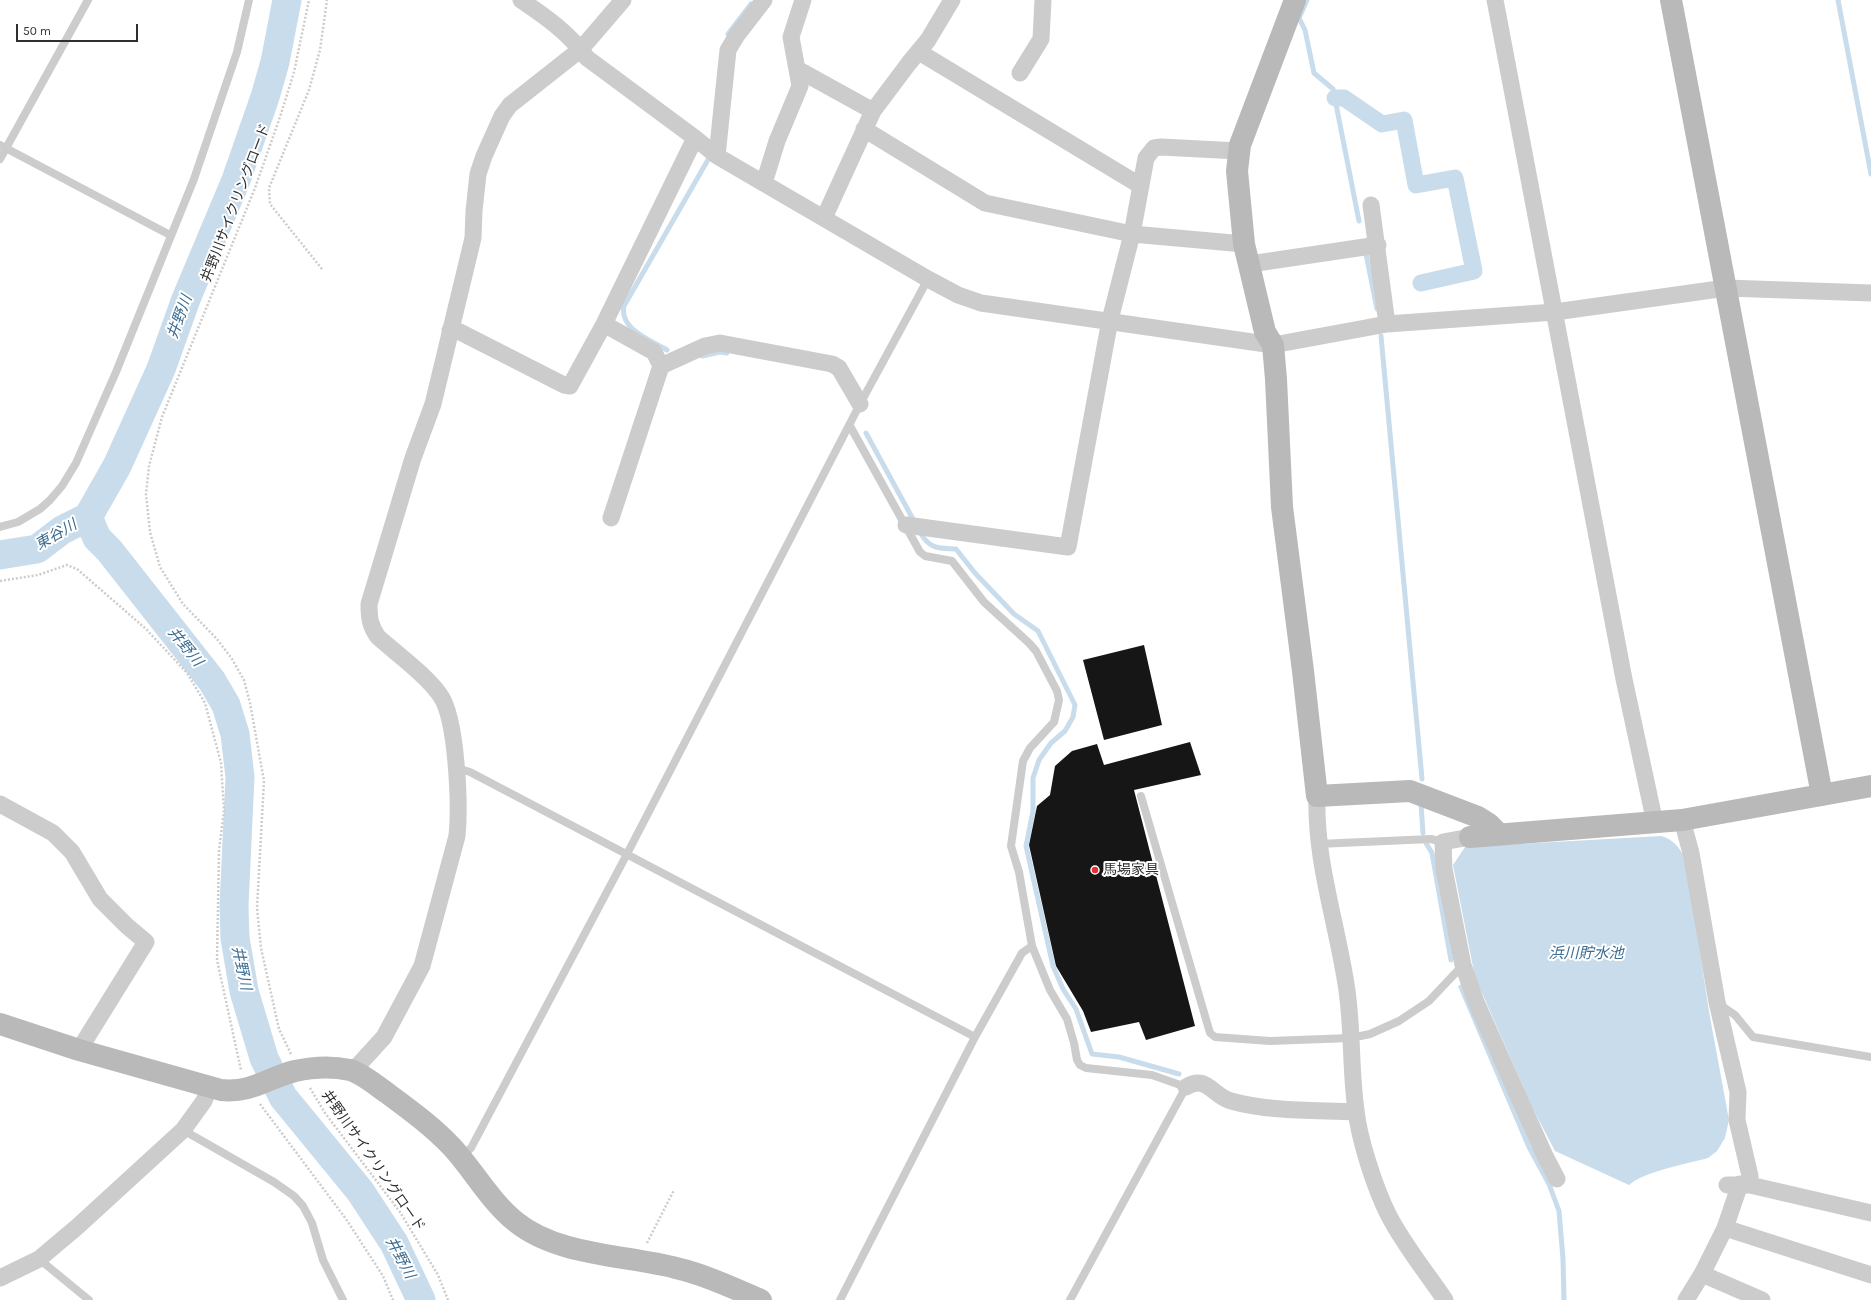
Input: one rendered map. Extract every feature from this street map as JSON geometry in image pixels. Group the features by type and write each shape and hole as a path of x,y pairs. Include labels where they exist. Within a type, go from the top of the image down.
{"street":[{"path":"521,0 557,25 581,49 587,58 717,156 928,279 958,295 981,302 1272,345 1387,324 1555,312 1726,288 1871,293"},
{"path":"352,1071 384,1037 422,966 457,836 459,818 457,768 448,712 444,701 432,686 378,637 371,628 368,616 369,604 395,514 433,404 473,238 478,174 494,132 510,104 581,49 623,0"},
{"path":"717,156 728,50 737,35 764,0"},
{"path":"764,183 776,142 800,86 792,37 803,0"},
{"path":"824,218 873,111 908,63 928,40 952,0"},
{"path":"1020,73 1041,39 1043,0"},
{"path":"1295,0 1239,151 1238,185 1247,254 1265,332 1272,345 1276,379 1282,507 1317,796 1318,844 1346,983 1352,1038 1356,1112 1368,1158 1389,1215 1445,1300"},
{"path":"1495,0 1624,679 1655,823"},
{"path":"1671,0 1822,795"},
{"path":"919,52 1141,186"},
{"path":"797,69 873,111"},
{"path":"864,129 985,203 1132,234 1247,254 1378,245"},
{"path":"450,330 460,332 564,386 570,386 604,324 695,138"},
{"path":"906,525 1068,548 1110,320 1132,234 1146,158 1154,148 1161,147 1239,151"},
{"path":"1371,205 1378,245 1387,324"},
{"path":"604,324 654,352 661,366 611,518"},
{"path":"661,366 705,346 720,343 832,364 839,368 860,404"},
{"path":"1557,1179 1545,1156 1476,1002 1463,965 1444,869 1443,842 1499,834 1682,820 1871,786"},
{"path":"1317,796 1410,792 1478,817 1489,824 1499,834"},
{"path":"0,804 53,833 72,852 100,899 126,926 146,942 80,1050"},
{"path":"1682,820 1691,853 1717,1002 1738,1092 1737,1120 1750,1176 1739,1185 1725,1228 1702,1274 1686,1300"},
{"path":"0,1024 80,1050 209,1088 232,1091 253,1088 298,1070 324,1067 352,1071 380,1088 425,1121 461,1158 486,1190 518,1223 575,1248 643,1261 703,1276 760,1300"},
{"path":"1186,1088 1193,1083 1200,1083 1207,1085 1222,1098 1283,1109 1356,1112"},
{"path":"0,1278 39,1259 77,1227 182,1130 204,1101 209,1088"},
{"path":"1739,1185 1871,1213"},
{"path":"1725,1228 1871,1275"},
{"path":"1702,1274 1762,1300"}],"lane":[{"path":"0,160 3,146 88,0"},
{"path":"0,527 18,522 40,509 62,486 76,463 116,372 170,235 194,179 237,52 249,0"},
{"path":"3,146 170,235"},
{"path":"461,1158 471,1148 850,426 860,404 928,279"},
{"path":"850,426 920,552 925,556 952,561 984,602 1036,651 1057,691 1059,700 1054,722 1030,748 1023,761 1020,773 1017,813 1011,834 1011,846 1019,872 1032,946 1050,990 1067,1019 1077,1060 1080,1065 1086,1068 1152,1075 1186,1088 1070,1300"},
{"path":"457,768 470,772 975,1037"},
{"path":"1141,796 1210,1033 1215,1037 1270,1041 1352,1038 1370,1034 1399,1021 1429,1001 1463,965"},
{"path":"1318,844 1431,839 1443,842"},
{"path":"840,1300 975,1037 1022,953 1032,946"},
{"path":"1717,1002 1735,1015 1753,1037 1871,1057"},
{"path":"182,1130 274,1182 304,1206 312,1223 323,1260 343,1300"},
{"path":"39,1259 89,1300"}],"path":[{"name":"井野川サイクリングロード","path":"309,0 294,72 255,188 162,417 149,466 146,494 150,532 160,566 183,604 217,639 232,659 244,680 250,703 264,781 257,908 261,948 279,1029 298,1070 325,1113 400,1212 438,1275 448,1300"},
{"path":"322,269 270,204 269,188 308,90 320,50 327,0"},
{"path":"0,581 38,575 67,565 76,569 146,629 187,673 205,703 221,763 224,811 219,850 217,960 241,1070 267,1114 346,1219 383,1276 393,1300"},
{"path":"643,1261 644,1248 674,1190"}],"water":[{"name":"浜川貯水池","path":"1661,836 1669,839 1675,844 1685,858 1710,1017 1729,1120 1725,1138 1717,1151 1708,1158 1655,1172 1636,1180 1629,1185 1555,1151 1532,1107 1475,977 1453,865 1465,847"}],"building":[{"path":"1144,645 1162,725 1104,740 1083,660"},
{"name":"馬場家具","path":"1190,742 1201,775 1134,790 1195,1026 1146,1040 1139,1022 1091,1032 1083,1011 1056,966 1029,845 1037,806 1050,795 1055,766 1072,751 1097,744 1104,765"}],"waterway":[{"name":"井野川","path":"88,517 117,466 161,369 186,299 236,180 265,97 275,62 287,0"},
{"path":"1307,0 1299,18 1305,30 1314,73 1333,89 1359,221"},
{"path":"1838,0 1871,174"},
{"path":"728,34 751,4"},
{"path":"1335,98 1344,98 1382,124 1404,120 1416,185 1455,178 1474,271 1421,283"},
{"path":"667,350 637,333 631,327 626,321 624,306 709,158"},
{"path":"1366,254 1377,309"},
{"path":"1381,336 1422,779"},
{"path":"702,356 720,352 727,353"},
{"path":"866,433 914,521"},
{"name":"井野川","path":"88,517 97,538 109,550 212,681 226,705 235,734 240,777 234,906 235,938 244,991 264,1058 283,1097 360,1191 394,1243 421,1300"},
{"name":"東谷川","path":"0,555 37,549 62,530 88,517"},
{"path":"921,534 932,546 956,549 975,573 1014,614 1038,631 1075,705 1073,717 1065,731 1051,743 1039,760 1033,778 1033,811 1026,846 1053,966 1063,989 1076,1009 1092,1054 1119,1057 1179,1074"},
{"path":"1421,804 1423,833"},
{"path":"1426,843 1432,853 1451,960"},
{"path":"1461,987 1529,1147 1549,1184 1559,1211 1563,1259 1564,1300"}],"place":[{"name":"馬場家具","path":"1095,870"}]}
